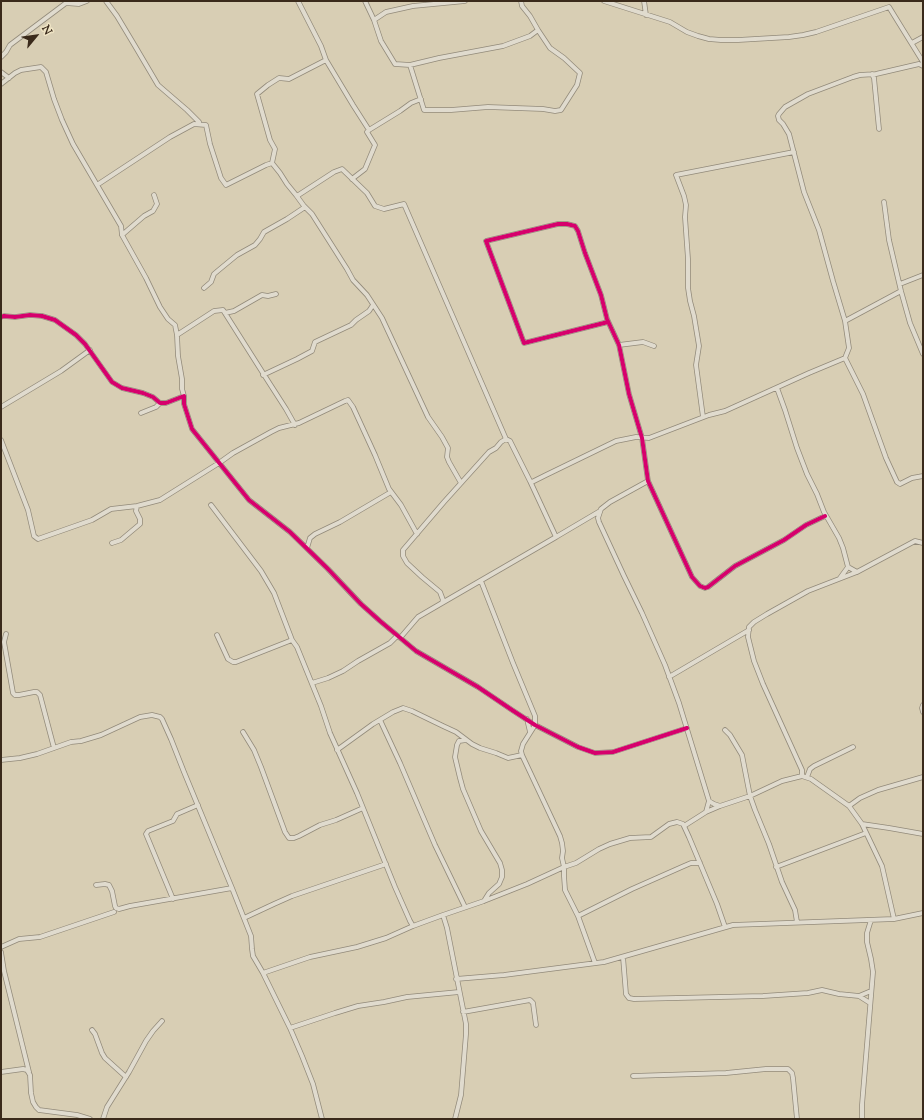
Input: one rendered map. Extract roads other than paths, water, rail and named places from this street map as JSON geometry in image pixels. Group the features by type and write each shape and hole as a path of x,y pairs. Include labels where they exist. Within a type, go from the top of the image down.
{"street":[{"path":"1,57 10,45 66,3 79,4 86,1"},
{"path":"106,1 117,16 158,85 188,110 199,122 198,124"},
{"path":"298,1 321,46 326,60 369,130"},
{"path":"365,1 374,20 381,41 395,64 410,65 504,46 523,40 538,30"},
{"path":"374,20 386,12 413,6 465,1"},
{"path":"410,65 424,110 451,110 488,107 561,110 577,85 580,73 564,58 550,48 522,6 521,1"},
{"path":"604,1 670,22 687,32 698,36 709,39 738,40 789,37 816,32 889,6"},
{"path":"644,1 646,15"},
{"path":"530,481 532,482 616,441 632,438 649,438 703,417 725,411 845,358 849,348 848,332 845,321 819,230 804,192 789,134 778,118 782,110 788,105 808,94 860,75 874,75 922,63 912,43 896,20 886,1"},
{"path":"912,43 923,37"},
{"path":"272,163 275,149 270,140 257,94 279,78 290,79 326,60"},
{"path":"1,84 21,70 41,67 46,72 54,99 73,144 121,226 122,235 160,306 168,319 175,325 184,404 192,429 249,500 290,532 361,604 416,651 478,687 535,725 578,747 595,753 613,752 687,728"},
{"path":"1,72 9,78"},
{"path":"874,75 879,129"},
{"path":"352,179 365,169 375,145 366,132 411,103 421,99"},
{"path":"97,185 170,137 194,124 206,124 210,144 221,178 226,185 272,163"},
{"path":"703,417 696,365 699,346 688,288 688,259 685,217 686,205 676,175 794,152"},
{"path":"272,163 292,191 312,214 353,280 367,295 382,318 428,417 448,448 447,457 461,483"},
{"path":"297,196 334,172 342,169 367,193 375,206 384,209 404,204 506,439 508,439 513,447 556,538"},
{"path":"122,235 144,216 153,211 156,204 154,195"},
{"path":"884,202 889,240 901,291 910,323 923,354"},
{"path":"204,288 211,282 214,274 220,268 237,255 256,245 264,232 305,207"},
{"path":"608,322 524,343 486,241 558,224 571,224 575,226 601,295 608,322 619,345 629,394 642,438 648,481 692,577 700,586 705,588 708,587 735,566 784,540 806,525 825,516"},
{"path":"900,284 923,275"},
{"path":"845,321 901,291"},
{"path":"225,313 234,310 262,295 268,296 276,294"},
{"path":"264,375 312,351 315,342 351,325 373,305"},
{"path":"177,335 214,311 223,310 295,425"},
{"path":"1,317 30,315 42,316 55,320 76,335 85,344 112,382 122,388 143,393 153,397 160,403 166,403 184,396"},
{"path":"917,340 923,338"},
{"path":"619,345 643,342 654,346"},
{"path":"1,408 44,380 61,371 90,350"},
{"path":"845,358 863,394 886,458 897,482 900,484 912,478 923,476"},
{"path":"777,388 797,448 825,516 839,538 848,567 857,572"},
{"path":"1,440 28,510 34,536 38,539 92,520 111,510 137,506 164,498 233,453 271,432 279,428 295,425 345,401 350,401 391,492 401,505 416,534"},
{"path":"142,413 156,407 160,403"},
{"path":"442,603 443,599 440,592 407,563 403,556 403,550 489,452 506,439"},
{"path":"312,683 343,671 390,643 399,637 418,618 556,538 600,511 610,502 648,481"},
{"path":"307,548 310,538 315,534 340,522 391,492"},
{"path":"211,505 261,571 274,592 292,640 297,646 312,683 337,750 363,808 395,888 413,926"},
{"path":"112,543 121,540 140,524 140,519 136,511 137,506"},
{"path":"600,511 598,518 599,522 642,613 669,677 687,728 709,800 706,812"},
{"path":"669,677 748,630 752,624 767,614 808,591 857,572 916,541 923,543"},
{"path":"839,579 848,567"},
{"path":"481,581 513,663 536,716 535,725 521,751 522,756 560,836 565,890 578,916 595,963"},
{"path":"748,630 748,637 754,661 762,684 802,770 802,776"},
{"path":"6,634 4,642 13,693 15,695 19,695 37,692 40,695 54,748"},
{"path":"217,636 228,659 233,662 292,640"},
{"path":"923,705 923,712"},
{"path":"337,750 380,720 402,708 412,711 456,732 480,748 496,753 505,758 522,756"},
{"path":"1,760 20,758 71,742 81,741 101,735 140,718 152,715 162,719 172,738 251,936 253,956 290,1028 313,1084 322,1119"},
{"path":"527,719 530,732"},
{"path":"380,720 435,845 465,908"},
{"path":"725,730 730,735 742,755 750,796 769,844 776,867 795,910 797,922"},
{"path":"243,732 254,750 275,802 285,832 289,838 299,836 320,825 336,820 363,808"},
{"path":"466,740 459,742 457,745 456,757 463,789 481,831 500,863 502,870 502,877 499,884 489,893 484,901"},
{"path":"807,777 810,769 814,766 853,747"},
{"path":"684,826 706,812 750,796 782,781 802,776 807,777 849,806 862,824 882,866 894,919"},
{"path":"849,806 860,798 878,790 923,777"},
{"path":"709,800 720,806"},
{"path":"173,898 146,834 173,821 178,814 198,805"},
{"path":"263,973 310,957 356,947 386,938 413,926 527,884 576,863 610,844 630,838 651,836 674,823 682,823 684,826 717,904 725,927"},
{"path":"862,824 923,834"},
{"path":"776,867 866,833"},
{"path":"578,916 632,889 684,866 691,863 700,863"},
{"path":"244,918 292,896 386,864"},
{"path":"96,885 109,885 112,891 114,903 118,909 232,888"},
{"path":"1,947 20,939 40,937 114,912"},
{"path":"456,979 504,975 604,962 733,925 894,919 923,913"},
{"path":"443,915 447,928 466,1034 461,1095 455,1119"},
{"path":"862,1119 873,972 867,942 867,932 871,920"},
{"path":"1,952 3,971 30,1074 32,1098 35,1105 39,1110 77,1115 90,1119"},
{"path":"623,956 626,994 629,998 634,999 763,996 808,993 822,990 859,996 870,1003"},
{"path":"859,996 871,991"},
{"path":"290,1028 358,1006 407,997 459,992"},
{"path":"463,1012 530,1000 533,1003 536,1025"},
{"path":"103,1119 107,1107 126,1077 146,1040 162,1021"},
{"path":"92,1030 105,1058 126,1077"},
{"path":"1,1072 23,1068 29,1072"},
{"path":"632,1076 726,1073 766,1069 788,1069 791,1071 793,1078 797,1119"}]}
